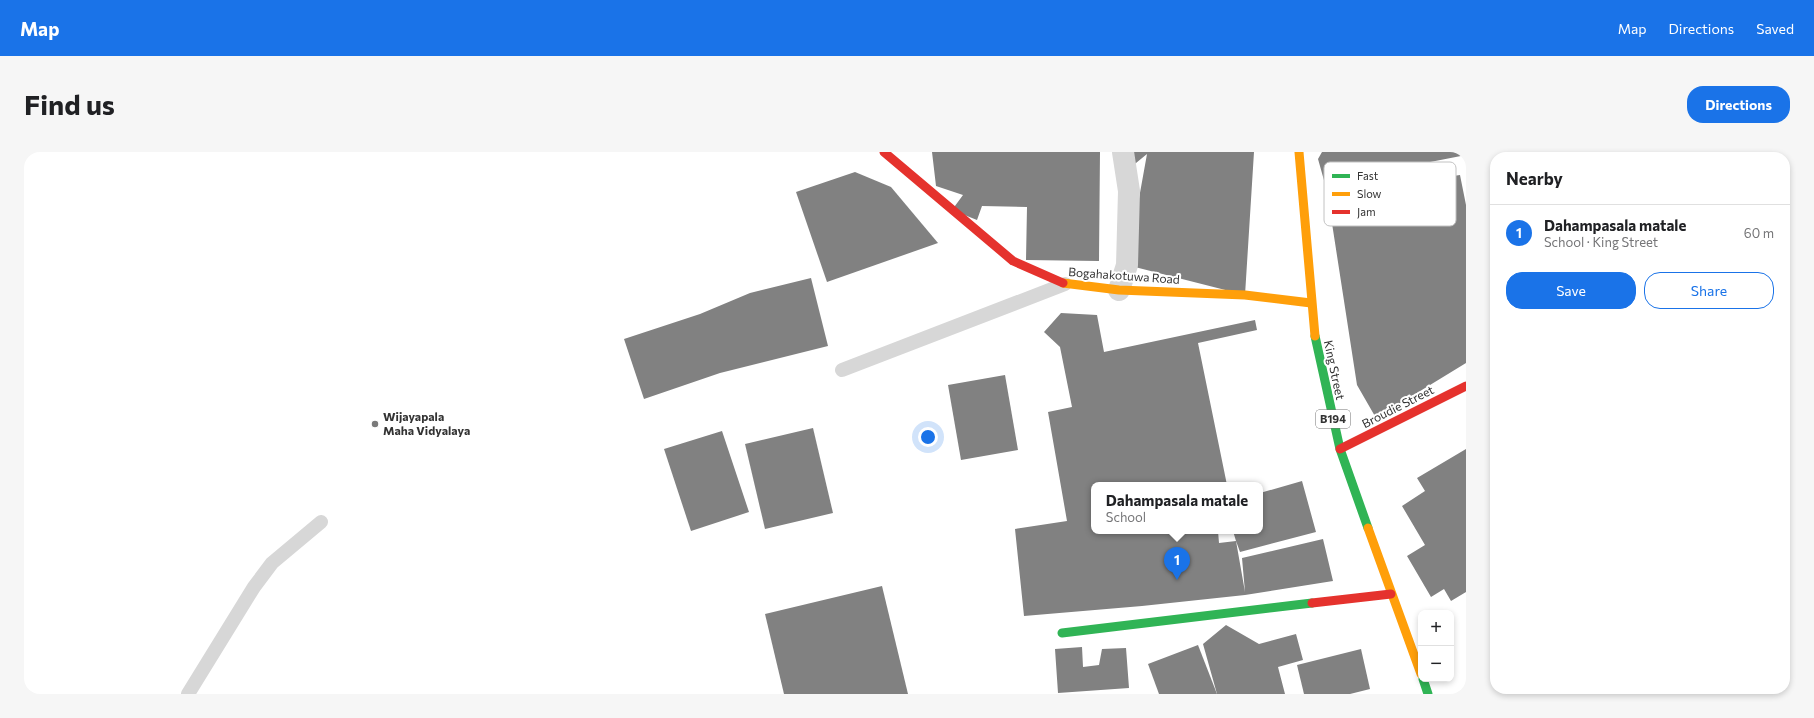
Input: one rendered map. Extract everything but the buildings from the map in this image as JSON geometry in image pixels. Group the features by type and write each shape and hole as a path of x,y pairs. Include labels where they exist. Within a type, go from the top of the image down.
{"street":[{"name":"Bogahakotuwa Road","path":"884,152 1013,261 1065,284 1119,290 1245,295 1311,303"},
{"path":"1119,290 1127,265 1128,250 1129,191 1123,152"},
{"name":"King Street","path":"1299,152 1311,303 1320,360 1340,449 1418,666"},
{"name":"Broudie Street","path":"1340,449 1466,386"},
{"path":"1062,633 1391,594"},
{"path":"1424,682 1428,694"}],"lane":[{"path":"842,370 1065,284"},
{"path":"188,694 254,587 272,564 321,522"}],"traffic: fast":[{"path":"1315,336 1340,449 1368,528"},
{"path":"1062,633 1312,603"},
{"path":"1424,682 1428,694"}],"traffic: slow":[{"path":"1299,152 1315,336"},
{"path":"1063,283 1119,290 1245,295 1311,303"},
{"path":"1368,528 1418,666"}],"traffic: jam":[{"path":"884,152 1013,261 1063,283"},
{"path":"1340,449 1466,386"},
{"path":"1312,603 1391,594"}],"place":[{"name":"Wijayapala Maha Vidyalaya","path":"375,424"},
{"name":"Dahampasala matale","path":"1177,580"}]}
